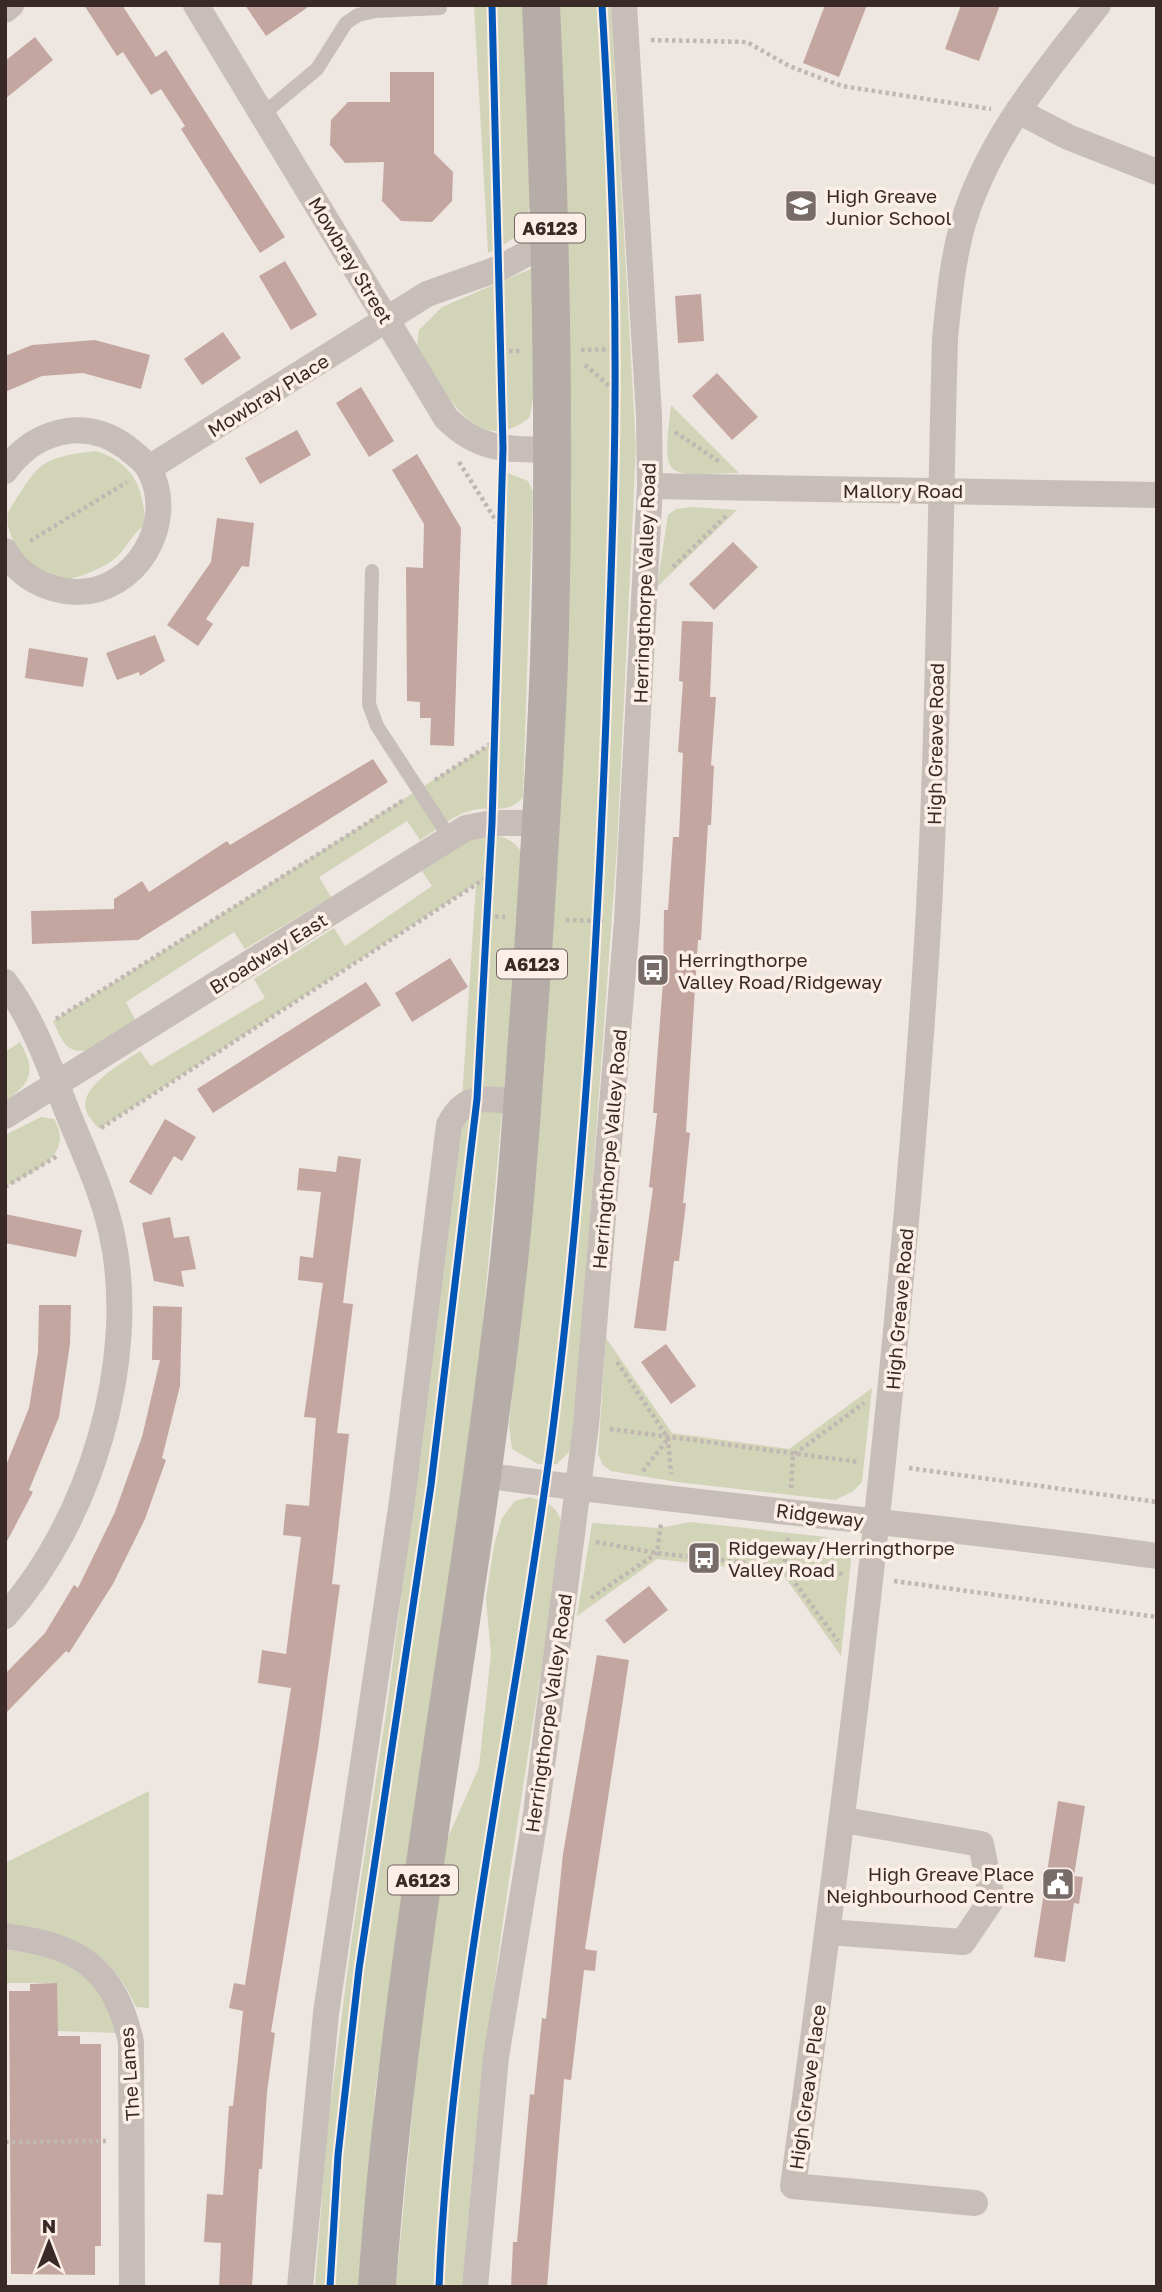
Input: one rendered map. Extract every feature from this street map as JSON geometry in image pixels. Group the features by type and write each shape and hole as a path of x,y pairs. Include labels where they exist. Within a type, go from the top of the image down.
{"main road":[{"name":"A6123","path":"377,2287 386,2158 401,2031 483,1475 505,1298 523,1102 549,657 550,241 541,5"}],"street":[{"path":"5,10 11,5"},
{"name":"Mowbray Street","path":"196,5 446,418 464,436 480,443 503,449 550,450"},
{"name":"Herringthorpe Valley Road","path":"475,2287 496,2057 536,1812 579,1489 595,1328 627,921 650,486 649,416 624,5"},
{"name":"High Greave Road","path":"875,1522 893,1382 924,988 933,816 944,338 962,227 984,168 1018,111 1098,5"},
{"path":"1018,111 1069,137 1157,172"},
{"name":"Mowbray Place","path":"149,468 427,295 500,268 550,241"},
{"path":"5,471 16,455 33,442 53,433 74,430 96,432 116,440 149,468 158,513 154,536 144,557 128,574 109,586 86,592 64,592 41,585 22,572 11,550"},
{"name":"Mallory Road","path":"650,486 752,490 941,490 1157,495"},
{"name":"Broadway East","path":"5,1116 466,828 492,823 541,823"},
{"path":"5,982 34,1034 80,1142 112,1236 118,1283 116,1350 109,1402 97,1454 81,1497 57,1547 24,1595 5,1616"},
{"path":"300,2287 326,2013 402,1501 449,1125 456,1110 464,1103 477,1099 523,1102"},
{"name":"Ridgeway","path":"483,1475 579,1489 791,1511 1157,1556"},
{"name":"High Greave Place","path":"875,1522 844,1820 793,2186 975,2203"},
{"path":"828,1932 963,1942 992,1899 981,1844 844,1820"},
{"name":"The Lanes","path":"5,1936 38,1940 76,1955 106,1978 123,2007 131,2042 132,2287"}],"lane":[{"path":"263,114 317,69 346,23 358,15 376,11 440,8"},
{"path":"372,571 369,704 377,726 450,838"}],"path":[{"path":"625,40 747,42 789,66 842,86 1018,111"},
{"path":"501,337 502,365"},
{"path":"578,359 615,392 710,453 752,490 645,594"},
{"path":"446,418 450,444 463,471 500,527"},
{"path":"11,550 149,468"},
{"path":"500,541 501,505"},
{"path":"494,755 495,728"},
{"path":"34,1034 495,741"},
{"path":"489,889 492,823"},
{"path":"5,1187 80,1142 489,876"},
{"path":"487,929 488,903"},
{"path":"562,1618 657,1553 668,1499 668,1438 595,1328"},
{"path":"860,1669 784,1568 791,1511 793,1455 893,1382"},
{"path":"5,2142 133,2140"}],"green space":[{"path":"474,5 523,5 531,198 519,233 488,253"},
{"path":"558,5 611,5 636,447 617,848 574,1433 569,1452 557,1464 538,1464 512,1449 509,1426 515,1365"},
{"path":"533,268 535,385 530,417 510,429 493,431 476,425 449,397 417,345 419,330 442,307"},
{"path":"671,405 739,473 695,474 674,469 667,449"},
{"path":"96,451 119,462 134,478 142,499 145,525 109,563 75,578 54,578 34,567 19,549 10,532 8,512 34,473 42,466 62,457"},
{"path":"502,471 528,481 533,492 523,797 506,808 466,812 420,840 407,821 319,877 331,897 245,949 234,932 126,1002 137,1023 93,1048 83,1051 67,1046 53,1021 495,741"},
{"path":"692,507 737,510 657,587 668,515 676,509"},
{"path":"490,834 512,842 525,860 479,1364 375,2094 361,2287 315,2287 327,2132 351,1944 388,1700 460,1130 476,884 99,1129 87,1113 85,1101 95,1084 140,1051 151,1066 265,998 254,979 334,928 345,946 432,886 419,867 469,835"},
{"path":"20,1042 28,1061 29,1076 21,1088 5,1101 5,1052"},
{"path":"41,1117 54,1119 59,1132 55,1153 38,1169 5,1187 5,1135"},
{"path":"606,1338 672,1433 789,1449 872,1388 862,1482 852,1492 835,1500 677,1482 611,1471 603,1465 598,1454"},
{"path":"530,1497 553,1507 563,1529 492,2002 480,2096 463,2287 396,2287 420,2031 446,1842 479,1767 491,1654 486,1598 494,1545 502,1518 515,1501"},
{"path":"691,1522 826,1537 843,1544 851,1559 841,1656 782,1573 657,1559 577,1616 592,1523 659,1528"},
{"path":"149,1791 149,2008 136,2007 114,1970 84,1946 48,1932 5,1926 5,1863"},
{"path":"5,1950 34,1954 76,1970 98,1989 106,2001 117,2033 57,2031 56,1983 5,1983"}],"building":[{"path":"84,5 122,5 156,57 166,50 285,237 260,253 181,129 185,126 161,89 151,95 123,52 117,56"},
{"path":"245,5 311,5 266,36"},
{"path":"825,5 867,5 839,77 803,63"},
{"path":"961,5 1000,5 979,61 945,49"},
{"path":"35,37 53,60 5,99 5,61"},
{"path":"390,72 434,72 434,153 453,172 452,201 432,222 401,221 382,201 384,162 345,163 330,145 331,120 348,102 390,102"},
{"path":"285,261 317,315 291,330 259,276"},
{"path":"701,294 704,341 678,343 675,296"},
{"path":"223,332 241,358 202,385 184,359"},
{"path":"95,340 150,355 141,389 83,373 42,376 5,392 5,356 32,345"},
{"path":"717,373 758,417 732,440 692,396"},
{"path":"361,387 394,441 369,457 336,403"},
{"path":"297,430 311,455 260,484 245,458"},
{"path":"417,454 461,528 454,746 430,745 431,718 420,718 420,702 407,701 406,567 423,568 424,524 392,470"},
{"path":"217,518 254,523 249,567 242,566 206,619 213,624 198,646 167,625 211,562"},
{"path":"733,542 758,567 714,610 689,584"},
{"path":"682,621 713,622 710,697 716,697 711,765 714,766 711,825 708,825 701,940 698,940 686,1132 690,1133 683,1203 686,1203 679,1261 674,1261 666,1331 634,1328 653,1188 649,1187 657,1113 653,1113 663,982 664,910 668,910 673,837 679,837 683,753 678,752 683,682 679,681"},
{"path":"155,635 165,661 140,676 139,672 117,680 106,653"},
{"path":"29,648 88,658 83,687 25,678"},
{"path":"373,759 388,782 138,940 32,944 31,911 114,909 114,899 142,881 149,892 227,841 230,845"},
{"path":"450,958 468,987 412,1022 395,993"},
{"path":"366,982 381,1005 213,1113 197,1089"},
{"path":"165,1119 196,1137 182,1161 174,1156 151,1195 129,1182"},
{"path":"338,1156 361,1159 343,1303 353,1304 337,1433 349,1434 332,1584 340,1585 318,1748 271,2032 275,2033 267,2092 262,2169 259,2169 252,2287 219,2287 221,2243 204,2242 207,2194 223,2195 229,2106 233,2106 243,2011 229,2008 234,1983 245,1985 291,1688 258,1683 262,1650 286,1654 301,1537 283,1535 286,1504 309,1506 316,1418 304,1417 323,1283 298,1280 300,1256 313,1258 321,1192 297,1190 299,1168 336,1172"},
{"path":"5,1214 82,1230 76,1257 5,1243"},
{"path":"170,1217 174,1238 189,1236 196,1269 181,1271 184,1287 154,1281 142,1223"},
{"path":"39,1305 71,1305 70,1344 59,1417 29,1490 33,1492 5,1545 5,1468 29,1408 38,1352"},
{"path":"153,1306 182,1307 180,1386 162,1458 166,1460 145,1519 113,1584 69,1653 66,1651 5,1714 5,1674 45,1633 74,1585 78,1588 115,1512 142,1437 160,1360 152,1360"},
{"path":"666,1344 696,1386 671,1404 641,1362"},
{"path":"649,1586 668,1610 624,1644 605,1620"},
{"path":"597,1655 629,1660 585,1949 597,1951 595,1971 584,1970 571,2080 564,2079 547,2287 511,2287 513,2242 517,2242 530,2094 534,2095 542,2018 546,2019 563,1854"},
{"path":"1058,1801 1085,1806 1074,1876 1083,1877 1079,1904 1074,1903 1065,1962 1034,1957"},
{"path":"57,1983 58,2036 80,2036 80,2044 101,2044 101,2246 95,2246 95,2275 11,2274 9,1991 30,1991 30,1984"}],"cycle path":[{"path":"330,2287 338,2155 359,1969 431,1485 477,1099 492,823 503,448 492,5"},
{"path":"439,2287 446,2178 471,1961 523,1636 554,1420 588,1070 602,807 615,443 613,221 602,5"}],"place":[{"name":"High Greave Junior School","path":"801,206"},
{"name":"Herringthorpe Valley Road/Ridgeway","path":"653,970"},
{"name":"Ridgeway/Herringthorpe Valley Road","path":"704,1558"},
{"name":"High Greave Place Neighbourhood Centre","path":"1058,1884"}]}
